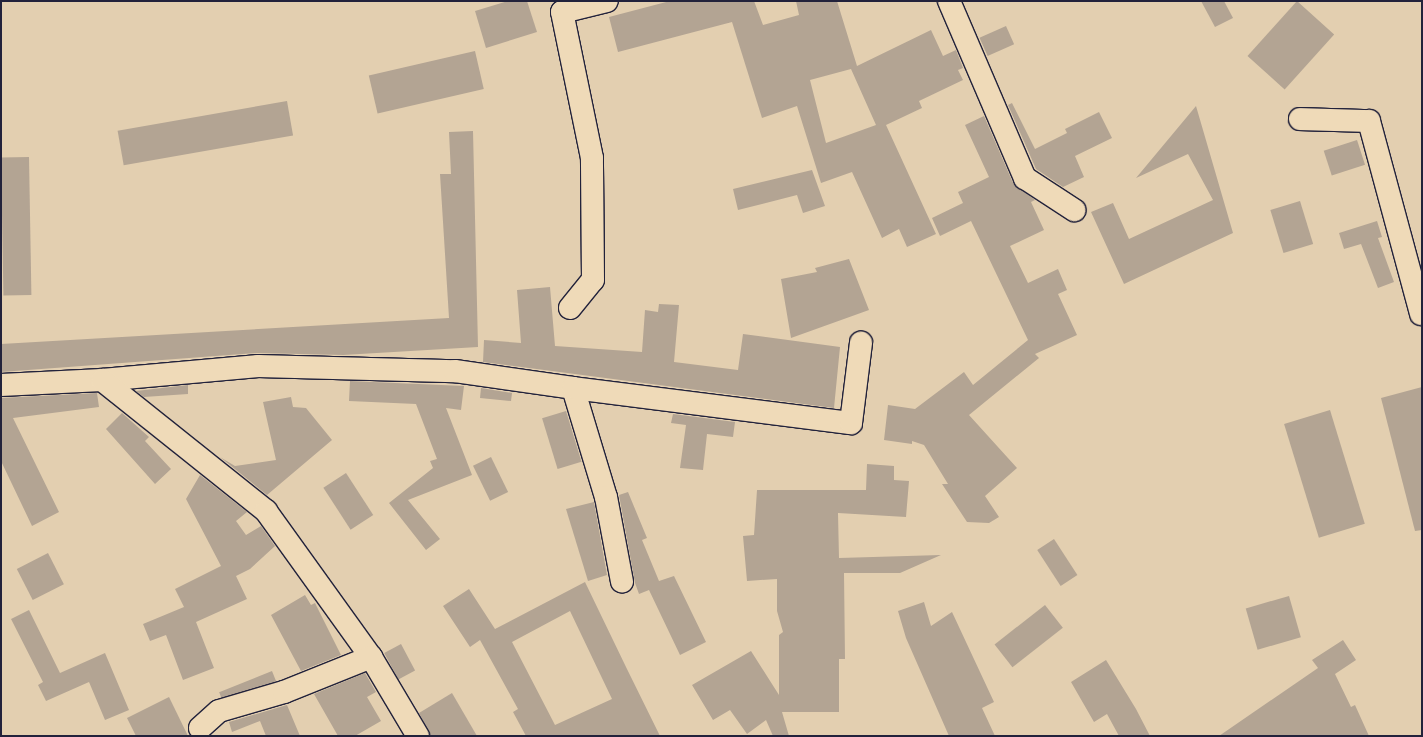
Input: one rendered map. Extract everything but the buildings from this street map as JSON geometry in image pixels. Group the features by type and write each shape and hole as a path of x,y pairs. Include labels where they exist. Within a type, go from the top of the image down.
{"street":[{"path":"570,308 593,280 592,158 562,12 607,1"},
{"path":"949,1 1025,178 1074,210"},
{"path":"1300,119 1369,121 1422,315"},
{"path":"1,385 102,380 258,366 455,371 851,424 861,343"},
{"path":"102,380 266,511 371,656 418,736"},
{"path":"573,388 606,496 622,582"},
{"path":"200,728 219,711 284,692 371,656"}]}
